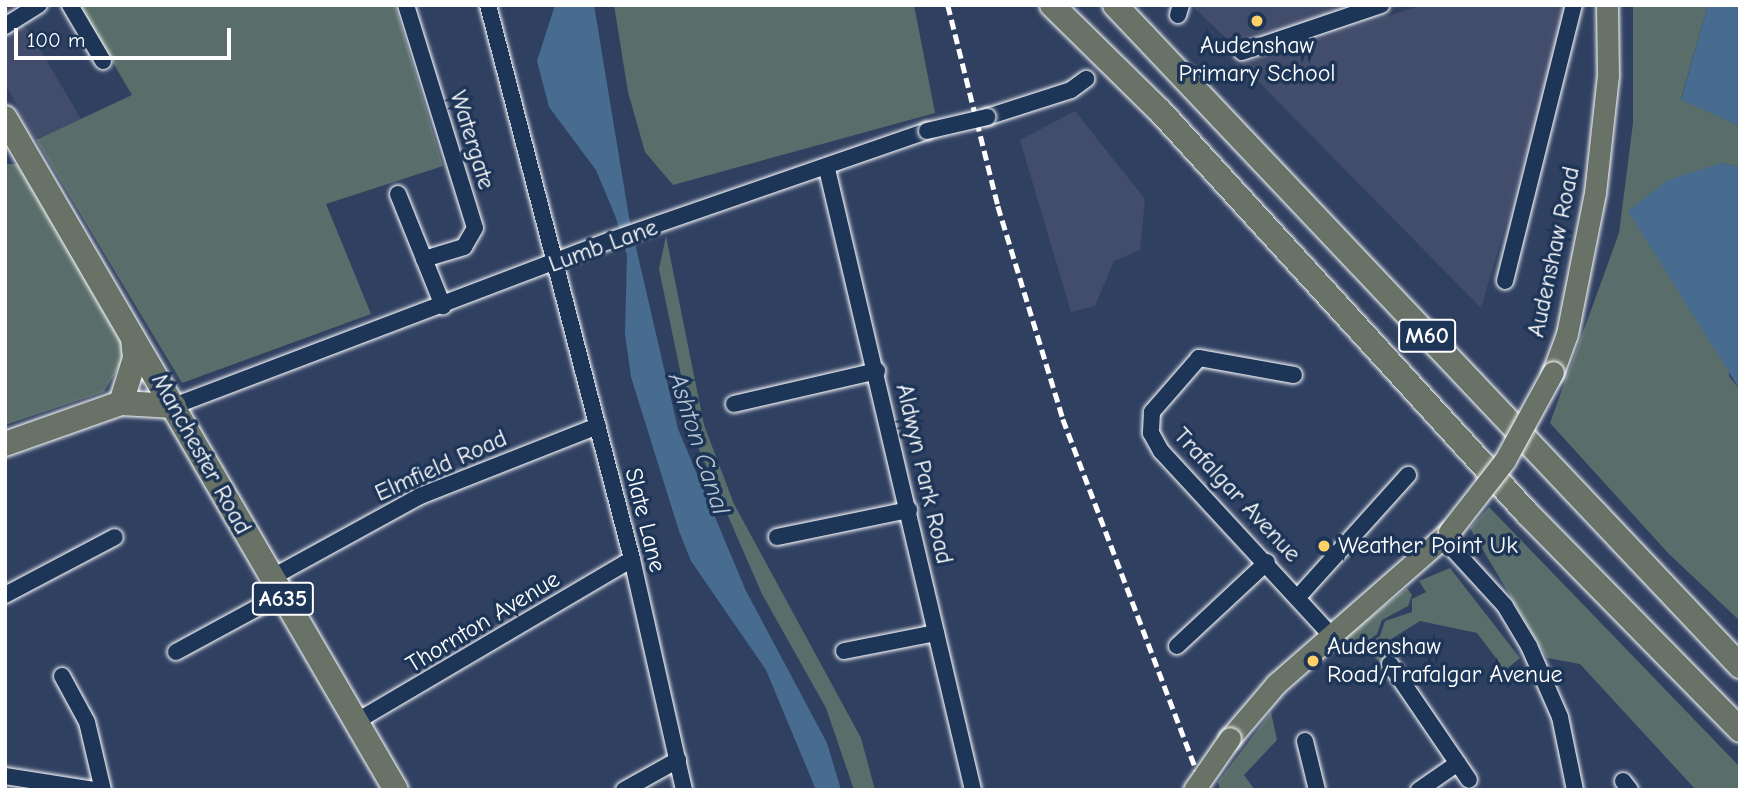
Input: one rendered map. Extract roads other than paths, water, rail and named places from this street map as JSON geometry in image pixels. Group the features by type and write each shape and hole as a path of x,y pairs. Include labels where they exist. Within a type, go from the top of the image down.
{"highway":[{"name":"M60","path":"1052,5 1160,111 1527,513 1740,730"},
{"name":"M60","path":"1115,5 1740,666"},
{"name":"Manchester Road","path":"5,118 14,149 174,406 276,587 396,790"},
{"path":"121,403 135,358 133,340"},
{"name":"Lumb Lane","path":"5,444 121,403 174,406"}],"main road":[{"name":"Audenshaw Road","path":"1194,790 1230,738 1276,684 1446,535 1505,460 1553,372 1567,334 1595,193 1608,76 1607,5"}],"street":[{"path":"5,26 40,5"},
{"path":"70,5 103,61"},
{"name":"Watergate","path":"406,5 475,228 464,247 424,260"},
{"name":"Slate Lane","path":"488,5 558,263 632,559 684,790"},
{"path":"1242,52 1381,5"},
{"name":"Audenshaw Road","path":"1505,281 1574,5"},
{"name":"Lumb Lane","path":"174,406 609,242 827,169 927,131 988,117 1071,90 1086,79"},
{"name":"Aldwyn Park Road","path":"827,169 877,372 973,790"},
{"path":"398,194 443,306"},
{"name":"Trafalgar Avenue","path":"1294,375 1199,358 1152,411 1151,433 1161,451 1299,596 1332,636"},
{"path":"734,404 877,372"},
{"name":"Elmfield Road","path":"176,652 419,496 598,426"},
{"path":"1299,596 1408,475"},
{"path":"777,537 909,510"},
{"path":"1446,535 1505,606 1529,646 1560,717 1575,790"},
{"path":"5,595 114,537"},
{"name":"Thornton Avenue","path":"357,721 632,559"},
{"path":"1178,646 1267,562"},
{"path":"844,651 936,633"},
{"path":"1390,664 1469,780"},
{"path":"62,676 87,722 103,790"},
{"path":"1305,741 1317,790"},
{"path":"624,790 678,760"},
{"path":"1419,790 1458,762"},
{"path":"5,776 94,790"}],"railway":[{"path":"948,5 998,206 1063,419 1204,790"}],"place":[{"name":"Audenshaw Primary School","path":"1257,21"},
{"name":"Weather Point Uk","path":"1324,546"},
{"name":"Audenshaw Road/Trafalgar Avenue","path":"1313,661"}],"water label":[{"name":"Ashton Canal","path":"698,444"}]}
